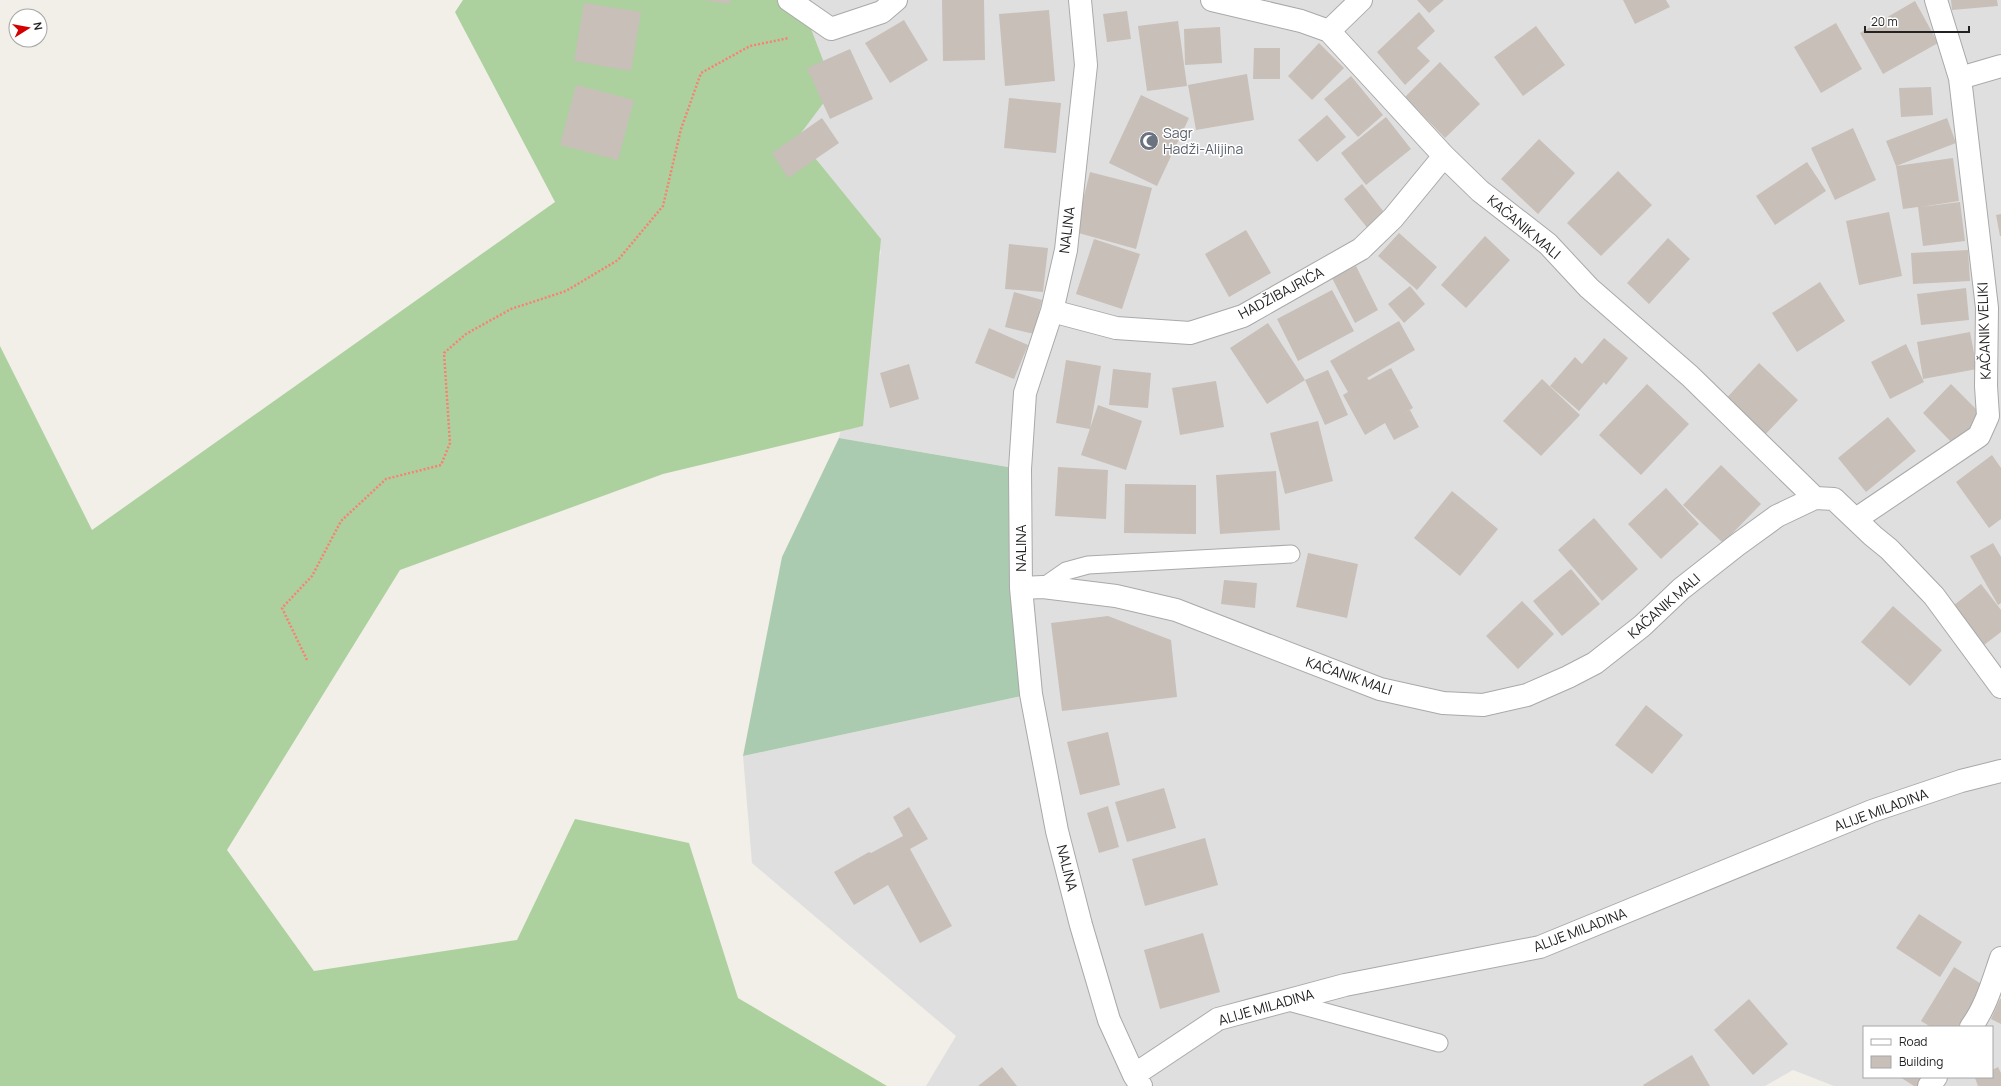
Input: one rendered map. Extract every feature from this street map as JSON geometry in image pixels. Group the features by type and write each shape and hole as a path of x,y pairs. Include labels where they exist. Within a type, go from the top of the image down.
{"street":[{"path":"789,0 831,29 882,12 896,0"},
{"name":"NALINA","path":"1080,0 1086,65 1066,250 1052,311 1025,393 1020,469 1021,588 1031,694 1057,831 1081,925 1109,1020 1137,1081"},
{"name":"KAČANIK MALI","path":"1021,588 1044,587 1116,596 1176,610 1380,689 1443,703 1483,704 1527,695 1595,663 1642,626 1681,589 1737,545 1777,516 1815,498 1690,376 1589,288 1548,244 1480,191 1444,156 1329,31 1300,21 1212,0"},
{"path":"1329,31 1361,0"},
{"name":"KAČANIK VELIKI","path":"1856,519 1979,436 1988,416 1986,386 1994,307 1960,78 1936,0"},
{"path":"1960,78 2001,66"},
{"name":"HADŽIBAJRIĆA","path":"1052,311 1116,328 1190,334 1243,316 1361,249 1393,218 1444,156"},
{"path":"1815,498 1834,499 1889,549 1934,596 2001,687"},
{"name":"ALIJE MILADINA","path":"1137,1081 1218,1019 1345,985 1540,947 1872,811 1962,781 2001,771"},
{"path":"1972,1026 1977,1019 1993,983 2001,958"},
{"path":"1929,1086 1935,1078"}],"lane":[{"path":"1044,587 1066,571 1088,565 1290,554"},
{"path":"1285,1001 1439,1043"}],"path":[{"path":"307,660 282,608 312,576 341,521 386,479 441,465 450,443 444,353 466,334 511,309 566,291 618,260 663,206 681,129 701,73 750,46 831,29"}],"shaded area":[{"path":"465,0 2001,0 2001,1086 1834,1086 1793,1070 1765,1086 926,1086 956,1036 752,863 743,756 1031,694 1020,469 839,438 881,251 763,190 543,177 456,14"}],"green space":[{"path":"463,0 800,0 834,89 798,137 881,239 863,426 663,474 400,570 227,850 314,971 517,940 575,819 689,843 738,998 887,1086 0,1086 0,346 92,530 555,202 455,12"},
{"path":"839,438 1020,469 1031,694 743,756 782,557"}],"building":[{"path":"703,0 730,0 730,4"},
{"path":"942,0 984,0 985,60 943,61"},
{"path":"1417,0 1444,0 1429,13"},
{"path":"1623,0 1666,0 1670,7 1635,24"},
{"path":"1951,0 1997,0 1998,6 1952,10"},
{"path":"1915,1 1938,43 1883,74 1860,33"},
{"path":"584,3 641,12 631,71 574,61"},
{"path":"1049,10 1055,81 1005,86 999,14"},
{"path":"1127,11 1131,39 1107,42 1103,14"},
{"path":"1419,12 1435,31 1417,48 1430,61 1405,85 1377,52"},
{"path":"904,20 928,60 890,83 865,43"},
{"path":"1178,21 1187,86 1147,91 1138,26"},
{"path":"1836,23 1862,69 1821,93 1794,47"},
{"path":"1536,26 1565,65 1523,96 1494,57"},
{"path":"1220,27 1222,63 1185,65 1184,29"},
{"path":"1319,43 1344,68 1312,100 1288,76"},
{"path":"1254,48 1280,48 1280,79 1253,79"},
{"path":"850,49 873,99 830,119 807,68"},
{"path":"1440,62 1480,104 1445,138 1405,97"},
{"path":"1247,74 1254,120 1196,130 1188,85"},
{"path":"1351,76 1383,115 1358,137 1324,99"},
{"path":"576,85 634,100 618,160 560,145"},
{"path":"1931,87 1933,115 1901,117 1899,88"},
{"name":"Sagr Hadži-Alijina","path":"1141,95 1189,118 1157,186 1109,163"},
{"path":"1009,98 1061,103 1056,153 1004,148"},
{"path":"1327,115 1346,137 1317,162 1298,140"},
{"path":"1386,117 1411,149 1366,185 1341,153"},
{"path":"822,118 839,143 788,178 772,153"},
{"path":"1947,118 1956,143 1896,166 1886,141"},
{"path":"1853,128 1876,180 1835,200 1811,148"},
{"path":"1539,139 1575,173 1538,214 1501,179"},
{"path":"1953,158 1959,201 1920,207 1960,202 1965,241 1923,246 1918,207 1903,209 1896,166"},
{"path":"1807,162 1826,191 1775,225 1756,196"},
{"path":"1618,171 1652,205 1601,256 1567,223"},
{"path":"1090,172 1152,188 1136,249 1075,232"},
{"path":"1362,184 1387,216 1369,230 1344,199"},
{"path":"1889,212 1902,276 1859,285 1846,221"},
{"path":"2001,214 2001,236 2000,236 1996,215"},
{"path":"1246,230 1271,273 1229,297 1205,254"},
{"path":"1399,233 1437,267 1417,290 1378,256"},
{"path":"1485,236 1510,260 1466,308 1441,285"},
{"path":"1668,238 1690,259 1649,304 1627,283"},
{"path":"1094,239 1140,254 1122,309 1076,294"},
{"path":"1009,244 1048,248 1043,292 1005,289"},
{"path":"1968,250 1970,281 1913,284 1911,253"},
{"path":"1356,266 1378,310 1355,323 1332,278"},
{"path":"1820,282 1845,321 1797,352 1772,313"},
{"path":"1410,286 1425,304 1404,323 1388,304"},
{"path":"1966,288 1969,320 1921,325 1917,294"},
{"path":"1332,290 1354,331 1298,361 1277,319"},
{"path":"1014,292 1042,300 1034,334 1005,327"},
{"path":"1399,321 1415,350 1367,378 1369,380 1391,368 1413,408 1401,415 1410,410 1419,427 1394,440 1385,423 1365,435 1343,395 1348,392 1330,361"},
{"path":"1268,323 1305,380 1267,404 1230,348"},
{"path":"989,328 1028,345 1014,379 975,363"},
{"path":"1970,332 1977,369 1923,379 1917,342"},
{"path":"1604,338 1628,358 1606,385 1604,382 1579,411 1550,386 1575,357 1582,364"},
{"path":"1906,344 1924,382 1890,399 1871,362"},
{"path":"1066,360 1101,366 1090,429 1056,423"},
{"path":"1759,363 1798,400 1760,440 1722,403"},
{"path":"909,364 919,399 890,408 880,373"},
{"path":"1113,369 1151,373 1148,408 1109,405"},
{"path":"1328,370 1348,415 1325,425 1305,380"},
{"path":"1542,379 1580,415 1541,456 1503,421"},
{"path":"1216,381 1224,427 1180,435 1172,388"},
{"path":"1647,384 1689,424 1641,475 1599,435"},
{"path":"1951,384 1983,416 1954,445 1923,413"},
{"path":"1098,405 1142,421 1126,470 1081,455"},
{"path":"1888,417 1916,451 1866,492 1838,458"},
{"path":"1318,421 1333,481 1285,494 1270,433"},
{"path":"1992,455 2001,468 2001,519 1989,528 1956,482"},
{"path":"1721,465 1761,504 1723,543 1683,505"},
{"path":"1058,467 1108,470 1106,519 1055,516"},
{"path":"1276,471 1280,530 1220,534 1216,475"},
{"path":"1125,484 1196,485 1196,534 1124,533"},
{"path":"1666,488 1699,524 1661,559 1628,524"},
{"path":"1452,491 1498,529 1460,576 1414,538"},
{"path":"1594,518 1638,569 1602,601 1558,550"},
{"path":"1993,543 2001,557 2001,603 1998,605 1970,556"},
{"path":"1308,553 1358,564 1347,618 1296,607"},
{"path":"1571,569 1600,604 1562,636 1533,601"},
{"path":"1224,580 1257,583 1255,608 1221,604"},
{"path":"1981,584 2001,610 2001,632 1980,648 1949,609"},
{"path":"1522,601 1554,634 1518,669 1486,636"},
{"path":"1893,606 1942,650 1910,686 1861,642"},
{"path":"1108,616 1171,640 1177,697 1062,711 1051,623"},
{"path":"1646,705 1683,735 1652,774 1615,745"},
{"path":"1108,732 1120,785 1080,795 1067,742"},
{"path":"1164,788 1176,828 1127,842 1115,802"},
{"path":"1108,806 1119,847 1099,853 1087,813"},
{"path":"909,807 928,839 910,849 952,926 920,943 888,885 854,905 834,872 869,852 871,853 903,836 893,817"},
{"path":"1205,838 1218,885 1145,906 1132,859"},
{"path":"1919,914 1962,942 1940,977 1896,948"},
{"path":"1203,933 1220,992 1160,1009 1144,950"},
{"path":"1954,967 1983,985 1959,1026 1929,1026 1921,1021"},
{"path":"1749,999 1788,1044 1753,1075 1714,1030"},
{"path":"2001,999 2001,1024 1991,1019"},
{"path":"1692,1055 1710,1086 1643,1085"},
{"path":"1002,1067 1017,1086 978,1086"},
{"path":"1998,1067 2001,1073 2001,1086 1978,1086 1975,1078 1993,1078 1993,1070"},
{"path":"1902,1078 1929,1078 1924,1086 1914,1086"}],"place":[{"name":"Sagr Hadži-Alijina","path":"1149,141"}]}
